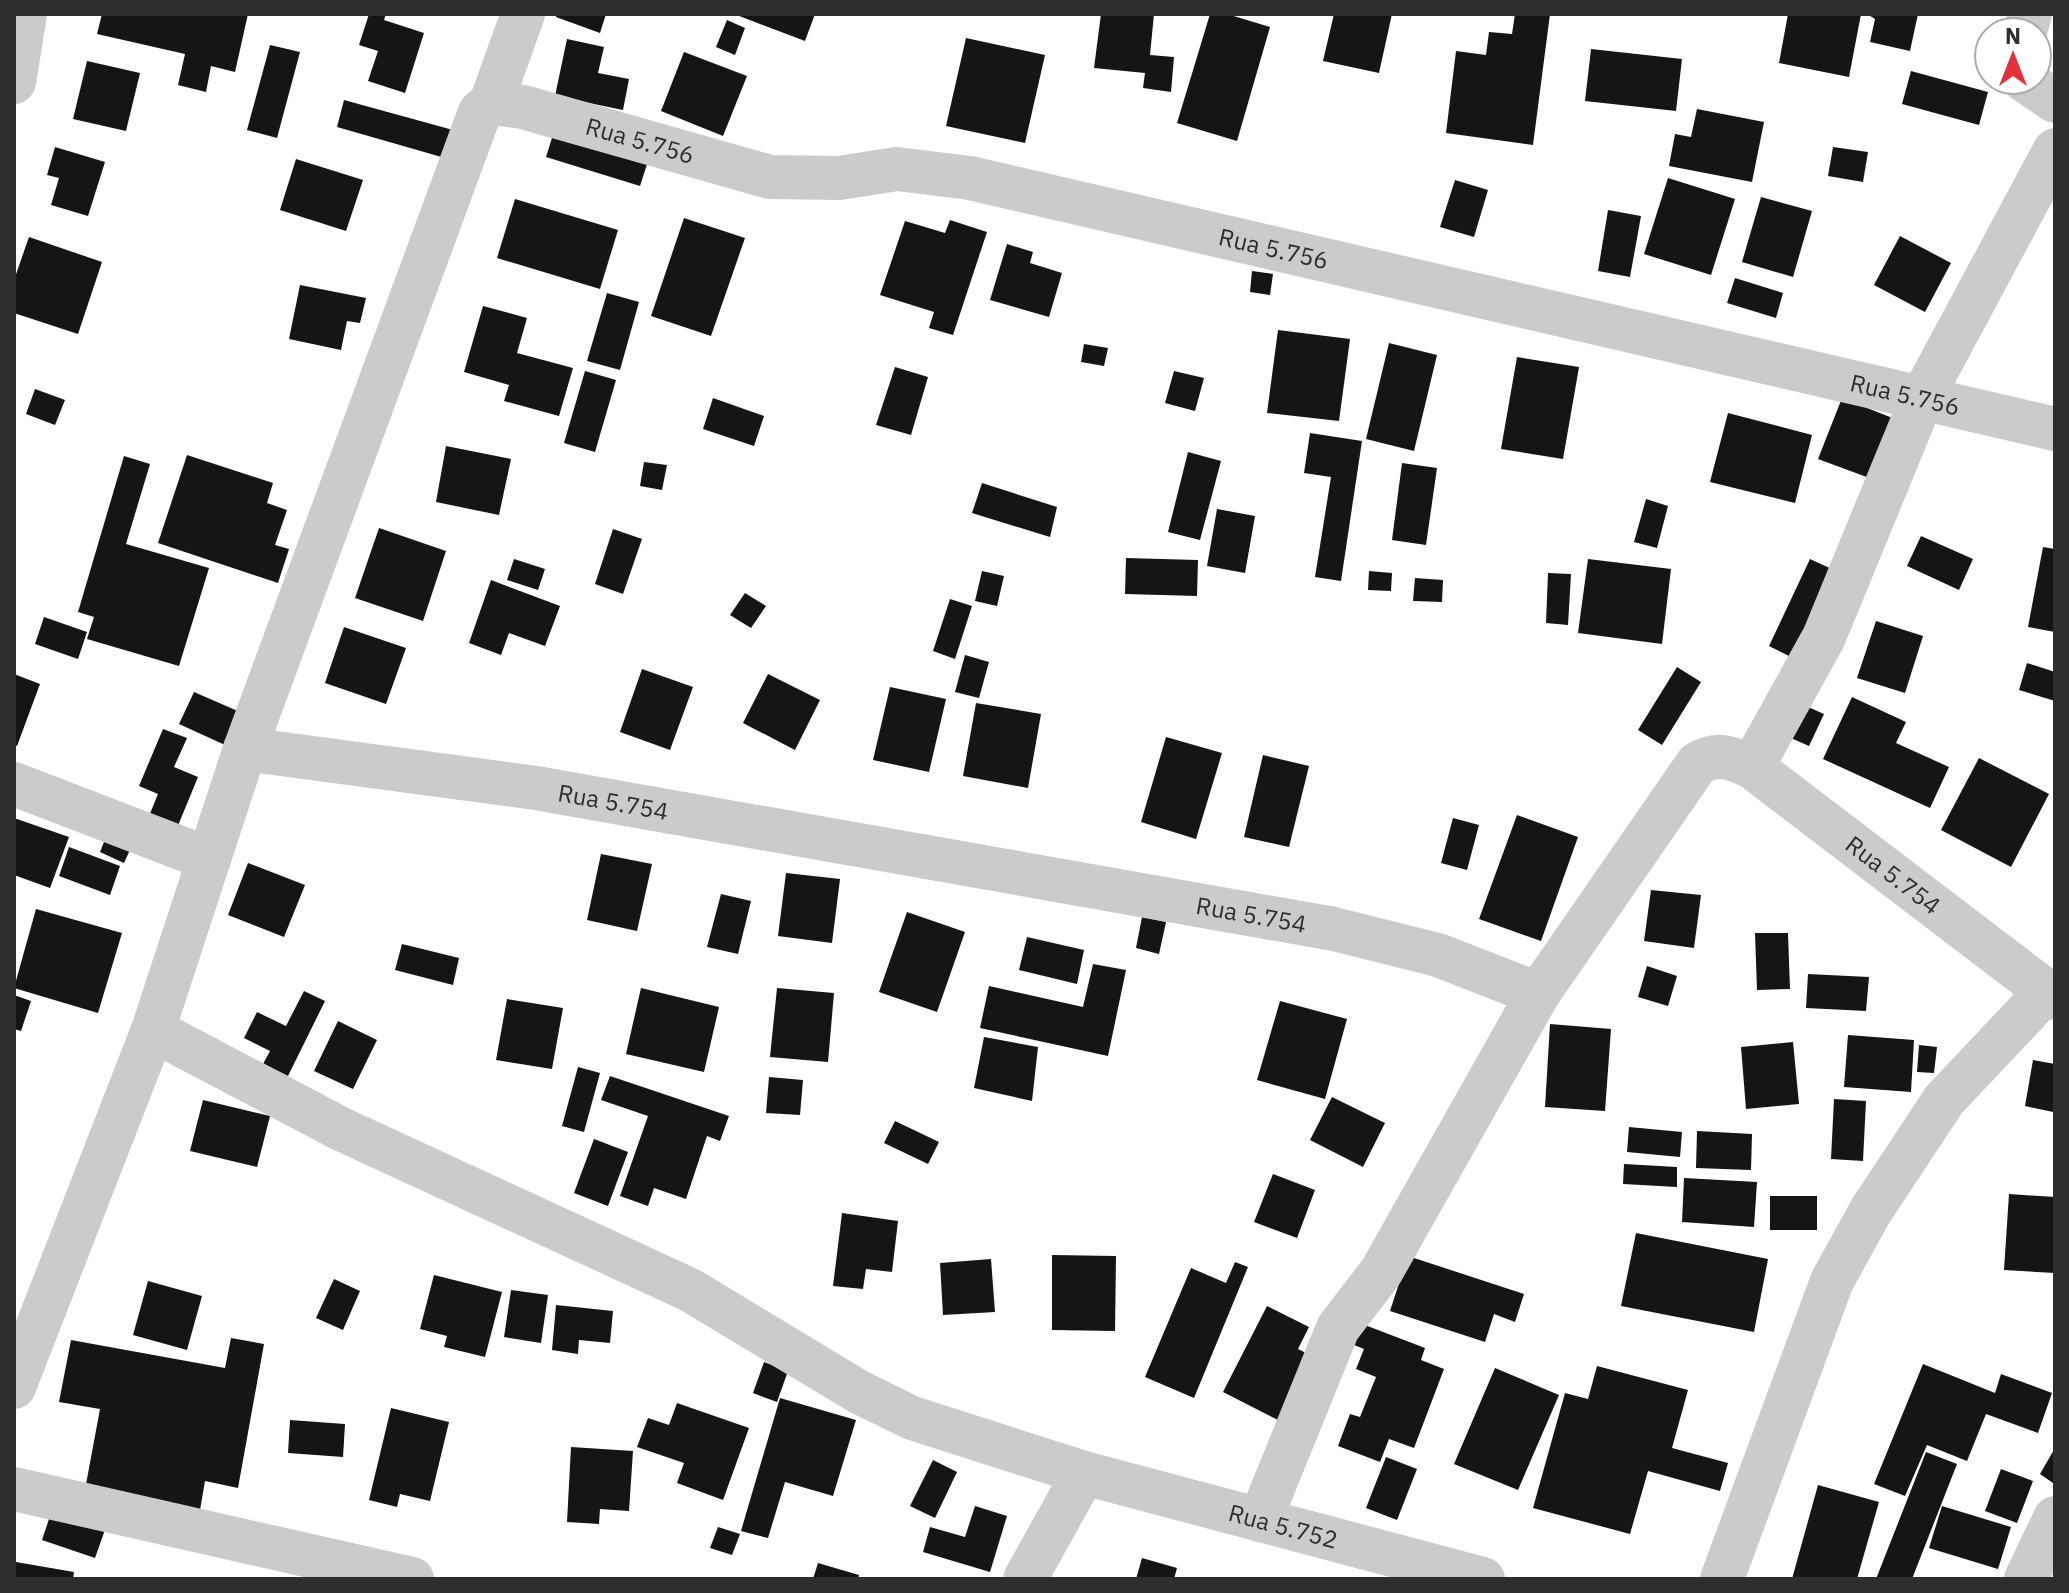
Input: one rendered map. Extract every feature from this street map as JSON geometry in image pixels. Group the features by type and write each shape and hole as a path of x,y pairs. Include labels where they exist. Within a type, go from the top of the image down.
{"street":[{"path":"14,82 25,14"},
{"path":"14,1387 153,1030 245,749 480,112 491,103 523,14"},
{"name":"Rua 5.756","path":"491,103 523,107 770,177 839,178 897,169 970,178 1923,396 2055,429"},
{"path":"1752,767 1824,637 1923,396 2055,150"},
{"name":"Rua 5.754","path":"245,749 536,788 1334,929 1438,955 1538,994 1697,764 1709,756 1720,756 1752,767 2050,995"},
{"path":"14,784 209,859"},
{"path":"1260,1520 1338,1328 1381,1272 1538,994"},
{"path":"1722,1579 1832,1281 1870,1212 1944,1100 2050,995"},
{"name":"Rua 5.752","path":"153,1030 354,1135 690,1290 859,1392 912,1418 1084,1473 1483,1579"},
{"path":"1025,1579 1084,1473"},
{"path":"14,1489 412,1579"},
{"path":"2026,1579 2055,1518"}],"building":[{"path":"102,14 248,14 235,72 211,66 206,92 178,85 185,54 97,34"},
{"path":"369,14 386,14 384,20 424,33 405,93 368,81 378,51 359,45"},
{"path":"557,14 606,14 600,33 556,17"},
{"path":"734,14 815,14 805,41"},
{"path":"1101,14 1154,14 1150,55 1174,57 1171,92 1143,88 1145,73 1094,68"},
{"path":"1210,14 1227,14 1270,27 1237,141 1177,123"},
{"path":"1334,14 1392,14 1379,73 1323,61"},
{"path":"1515,14 1550,14 1533,145 1446,133 1456,51 1486,55 1489,32 1512,34"},
{"path":"1788,14 1861,14 1849,77 1779,63"},
{"path":"1867,14 1918,14 1910,51 1870,42 1875,19"},
{"path":"727,20 745,28 735,55 716,47"},
{"path":"966,38 1045,55 1025,143 946,126"},
{"path":"567,39 604,47 598,73 629,79 623,110 555,96"},
{"path":"270,45 300,52 277,138 247,130"},
{"path":"1591,49 1682,59 1676,111 1585,101"},
{"path":"684,52 747,76 723,136 661,111"},
{"path":"87,61 140,73 126,131 73,119"},
{"path":"1911,71 1973,88 1973,96 1987,96 1979,125 1902,104"},
{"path":"344,100 453,130 445,158 337,127"},
{"path":"1697,109 1764,122 1752,182 1669,166 1675,134 1691,137"},
{"path":"556,125 650,155 640,186 546,157"},
{"path":"55,147 105,162 88,216 51,205 59,178 47,175"},
{"path":"1833,147 1868,152 1863,182 1828,176"},
{"path":"296,159 363,180 346,231 280,210"},
{"path":"1668,178 1735,199 1711,275 1644,254"},
{"path":"1455,180 1488,190 1474,237 1440,227"},
{"path":"1761,197 1812,211 1793,277 1742,262"},
{"path":"515,199 618,230 600,289 497,258"},
{"path":"1608,210 1641,216 1630,277 1598,271"},
{"path":"684,218 745,238 711,336 651,316"},
{"path":"950,220 987,232 953,335 929,328 934,312 880,295 905,221 945,233"},
{"path":"1900,236 1951,263 1925,312 1874,285"},
{"path":"29,237 102,262 78,334 14,313 14,280"},
{"path":"1007,244 1033,252 1030,263 1062,273 1049,317 990,300"},
{"path":"1252,271 1273,274 1270,295 1250,292"},
{"path":"1735,278 1783,293 1776,318 1727,303"},
{"path":"300,285 366,298 360,323 347,321 341,350 289,339"},
{"path":"607,293 639,302 620,370 587,361"},
{"path":"483,306 527,318 517,353 573,368 559,416 504,401 509,385 464,372"},
{"path":"1278,330 1350,339 1339,421 1267,413"},
{"path":"1389,343 1437,355 1414,451 1366,439"},
{"path":"1084,344 1108,348 1104,366 1081,362"},
{"path":"1517,357 1579,367 1563,459 1501,449"},
{"path":"895,367 928,377 911,435 876,425"},
{"path":"585,371 616,380 595,452 564,443"},
{"path":"1174,371 1204,378 1195,411 1165,403"},
{"path":"35,389 65,400 55,425 26,414"},
{"path":"713,398 764,416 754,446 703,429"},
{"path":"1842,398 1895,419 1872,479 1818,459"},
{"path":"1728,413 1812,435 1795,503 1710,482"},
{"path":"1310,433 1362,441 1341,581 1315,577 1331,477 1304,473"},
{"path":"446,446 511,459 499,515 436,502"},
{"path":"1188,452 1221,461 1200,540 1168,532"},
{"path":"187,455 273,483 267,503 287,510 275,545 289,549 278,583 158,543"},
{"path":"124,456 150,464 126,544 209,568 179,666 87,639 94,617 78,612"},
{"path":"644,462 667,465 662,490 640,486"},
{"path":"1402,463 1437,468 1426,545 1392,540"},
{"path":"982,483 1057,507 1050,537 972,513"},
{"path":"1646,499 1668,506 1657,548 1634,542"},
{"path":"1217,509 1255,516 1245,573 1207,566"},
{"path":"379,528 446,551 423,621 355,598"},
{"path":"613,529 642,539 623,594 595,584"},
{"path":"1921,536 1973,559 1959,590 1907,566"},
{"path":"2043,547 2055,549 2055,632 2028,627"},
{"path":"1126,558 1198,560 1197,596 1125,594"},
{"path":"514,559 545,569 538,590 507,580"},
{"path":"1588,559 1671,569 1662,644 1578,633"},
{"path":"1810,559 1836,571 1795,659 1769,646"},
{"path":"982,571 1004,576 997,606 975,601"},
{"path":"1369,571 1392,573 1391,591 1368,590"},
{"path":"1548,573 1571,574 1568,625 1546,623"},
{"path":"1415,578 1443,580 1442,602 1413,601"},
{"path":"491,580 560,606 545,646 509,633 501,655 469,643"},
{"path":"745,593 766,606 751,628 730,615"},
{"path":"950,599 972,606 955,659 933,651"},
{"path":"44,617 87,632 78,659 35,644"},
{"path":"1876,621 1923,636 1905,693 1857,678"},
{"path":"344,627 406,648 386,704 325,683"},
{"path":"965,655 989,662 979,698 955,692"},
{"path":"2027,663 2055,672 2055,701 2019,690"},
{"path":"1677,667 1701,682 1662,745 1638,730"},
{"path":"642,669 693,687 670,750 620,732"},
{"path":"14,674 40,684 17,746 14,745"},
{"path":"768,674 820,700 795,750 743,723"},
{"path":"890,687 946,699 929,772 873,760"},
{"path":"194,692 240,712 225,745 179,724"},
{"path":"1852,697 1906,722 1896,743 1949,767 1930,808 1823,759"},
{"path":"976,703 1041,714 1028,788 963,776"},
{"path":"1799,703 1824,714 1809,746 1784,735"},
{"path":"163,729 187,738 174,767 198,777 177,828 149,816 158,794 139,786"},
{"path":"1166,737 1222,753 1196,839 1141,822"},
{"path":"1263,755 1309,766 1289,847 1244,837"},
{"path":"1979,758 2049,794 2011,867 1941,830"},
{"path":"1517,815 1578,837 1541,941 1479,919"},
{"path":"14,818 69,837 50,888 14,875"},
{"path":"1453,818 1479,825 1467,870 1441,863"},
{"path":"110,827 135,839 124,863 100,852"},
{"path":"69,847 120,866 110,895 59,876"},
{"path":"601,854 652,864 637,931 587,920"},
{"path":"248,863 305,885 284,937 228,915"},
{"path":"786,873 840,879 832,943 778,936"},
{"path":"1651,890 1701,895 1694,948 1644,941"},
{"path":"721,894 751,901 738,954 707,947"},
{"path":"36,909 122,933 98,1013 14,988"},
{"path":"907,912 965,932 937,1012 879,992"},
{"path":"1142,917 1166,922 1159,954 1136,948"},
{"path":"1755,933 1788,933 1790,989 1757,990"},
{"path":"1027,937 1084,950 1077,984 1019,970"},
{"path":"402,944 459,958 453,985 395,970"},
{"path":"1093,964 1126,970 1108,1056 980,1028 989,986 1083,1007"},
{"path":"1647,966 1677,976 1668,1006 1638,997"},
{"path":"1808,974 1869,977 1866,1011 1806,1008"},
{"path":"641,988 719,1007 704,1072 626,1054"},
{"path":"777,988 834,993 828,1062 770,1057"},
{"path":"304,991 325,1001 288,1076 263,1064 270,1051 244,1038 257,1012 286,1026"},
{"path":"14,995 31,1001 21,1031 14,1029"},
{"path":"507,999 563,1008 552,1069 496,1060"},
{"path":"1280,1001 1347,1019 1325,1099 1257,1080"},
{"path":"338,1021 377,1040 353,1089 314,1071"},
{"path":"1550,1024 1611,1029 1605,1111 1545,1107"},
{"path":"1848,1035 1914,1040 1911,1092 1844,1087"},
{"path":"984,1037 1038,1047 1032,1101 974,1088"},
{"path":"1793,1042 1799,1104 1746,1109 1741,1047"},
{"path":"1919,1045 1937,1047 1934,1073 1917,1072"},
{"path":"2033,1060 2055,1064 2053,1112 2025,1106"},
{"path":"578,1067 600,1073 584,1132 562,1126"},
{"path":"610,1076 729,1116 720,1141 707,1136 686,1199 654,1188 648,1206 620,1196 648,1116 601,1100"},
{"path":"769,1077 803,1080 800,1115 766,1113"},
{"path":"1332,1097 1385,1123 1363,1167 1310,1140"},
{"path":"1834,1099 1866,1101 1863,1161 1831,1159"},
{"path":"203,1100 270,1116 257,1167 190,1151"},
{"path":"895,1121 939,1142 928,1164 884,1143"},
{"path":"1629,1127 1682,1132 1680,1157 1627,1152"},
{"path":"1697,1131 1752,1134 1751,1170 1696,1168"},
{"path":"594,1139 628,1152 608,1206 574,1193"},
{"path":"1624,1164 1677,1167 1677,1187 1623,1184"},
{"path":"1273,1174 1315,1190 1297,1238 1254,1222"},
{"path":"1684,1178 1757,1182 1754,1227 1682,1222"},
{"path":"2009,1194 2055,1197 2055,1273 2004,1270"},
{"path":"1770,1196 1817,1196 1817,1230 1770,1230"},
{"path":"842,1213 898,1221 892,1272 866,1269 863,1289 833,1286"},
{"path":"1636,1233 1768,1259 1754,1332 1621,1306"},
{"path":"1052,1255 1116,1256 1115,1331 1052,1330"},
{"path":"1408,1256 1524,1294 1515,1322 1494,1314 1485,1342 1390,1311"},
{"path":"991,1259 995,1312 943,1315 940,1263"},
{"path":"1235,1262 1248,1267 1194,1398 1145,1377 1191,1268 1226,1283"},
{"path":"434,1275 502,1292 485,1357 444,1347 447,1336 420,1329"},
{"path":"334,1279 360,1291 343,1330 316,1318"},
{"path":"148,1281 202,1296 187,1350 133,1335"},
{"path":"511,1290 548,1295 541,1343 504,1337"},
{"path":"556,1305 613,1311 610,1343 579,1340 578,1354 552,1350"},
{"path":"1267,1306 1309,1327 1298,1349 1314,1357 1280,1421 1223,1392"},
{"path":"1357,1322 1425,1348 1421,1360 1444,1369 1414,1448 1389,1439 1380,1462 1338,1446 1350,1414 1360,1417 1376,1377 1356,1369 1364,1349 1349,1343"},
{"path":"231,1338 264,1344 238,1488 205,1481 199,1516 84,1495 100,1409 59,1402 71,1340 225,1368"},
{"path":"764,1362 788,1371 777,1402 753,1393"},
{"path":"1923,1364 1995,1393 2001,1374 2052,1393 2038,1433 1986,1414 1967,1461 1927,1445 1905,1496 1874,1484"},
{"path":"1597,1366 1688,1390 1672,1448 1728,1463 1720,1491 1648,1471 1630,1534 1533,1508 1565,1393 1588,1399"},
{"path":"1495,1368 1559,1395 1518,1490 1454,1464"},
{"path":"780,1398 856,1420 833,1496 785,1482 768,1538 741,1531"},
{"path":"677,1403 749,1428 723,1500 677,1483 684,1463 637,1447 648,1418 669,1425"},
{"path":"391,1408 449,1422 430,1501 400,1494 397,1507 369,1500"},
{"path":"290,1420 345,1424 343,1457 288,1453"},
{"path":"571,1447 633,1451 629,1511 600,1509 599,1524 567,1522"},
{"path":"2055,1448 2055,1480 2053,1483 2040,1474"},
{"path":"1926,1452 1957,1464 1912,1579 1876,1579"},
{"path":"1386,1457 1417,1469 1397,1520 1366,1508"},
{"path":"933,1460 957,1472 935,1518 910,1506"},
{"path":"2001,1469 2033,1481 2017,1523 1985,1511"},
{"path":"1818,1485 1879,1502 1857,1579 1792,1579"},
{"path":"975,1506 1007,1516 990,1572 923,1552 930,1527 965,1537"},
{"path":"1942,1506 2011,1527 1998,1569 1929,1548"},
{"path":"52,1510 106,1527 95,1558 42,1540"},
{"path":"718,1527 740,1534 732,1555 710,1548"},
{"path":"1142,1558 1177,1568 1174,1579 1136,1579"},
{"path":"16,1562 74,1572 73,1579 14,1579"},
{"path":"818,1563 859,1575 858,1579 813,1579"}]}
